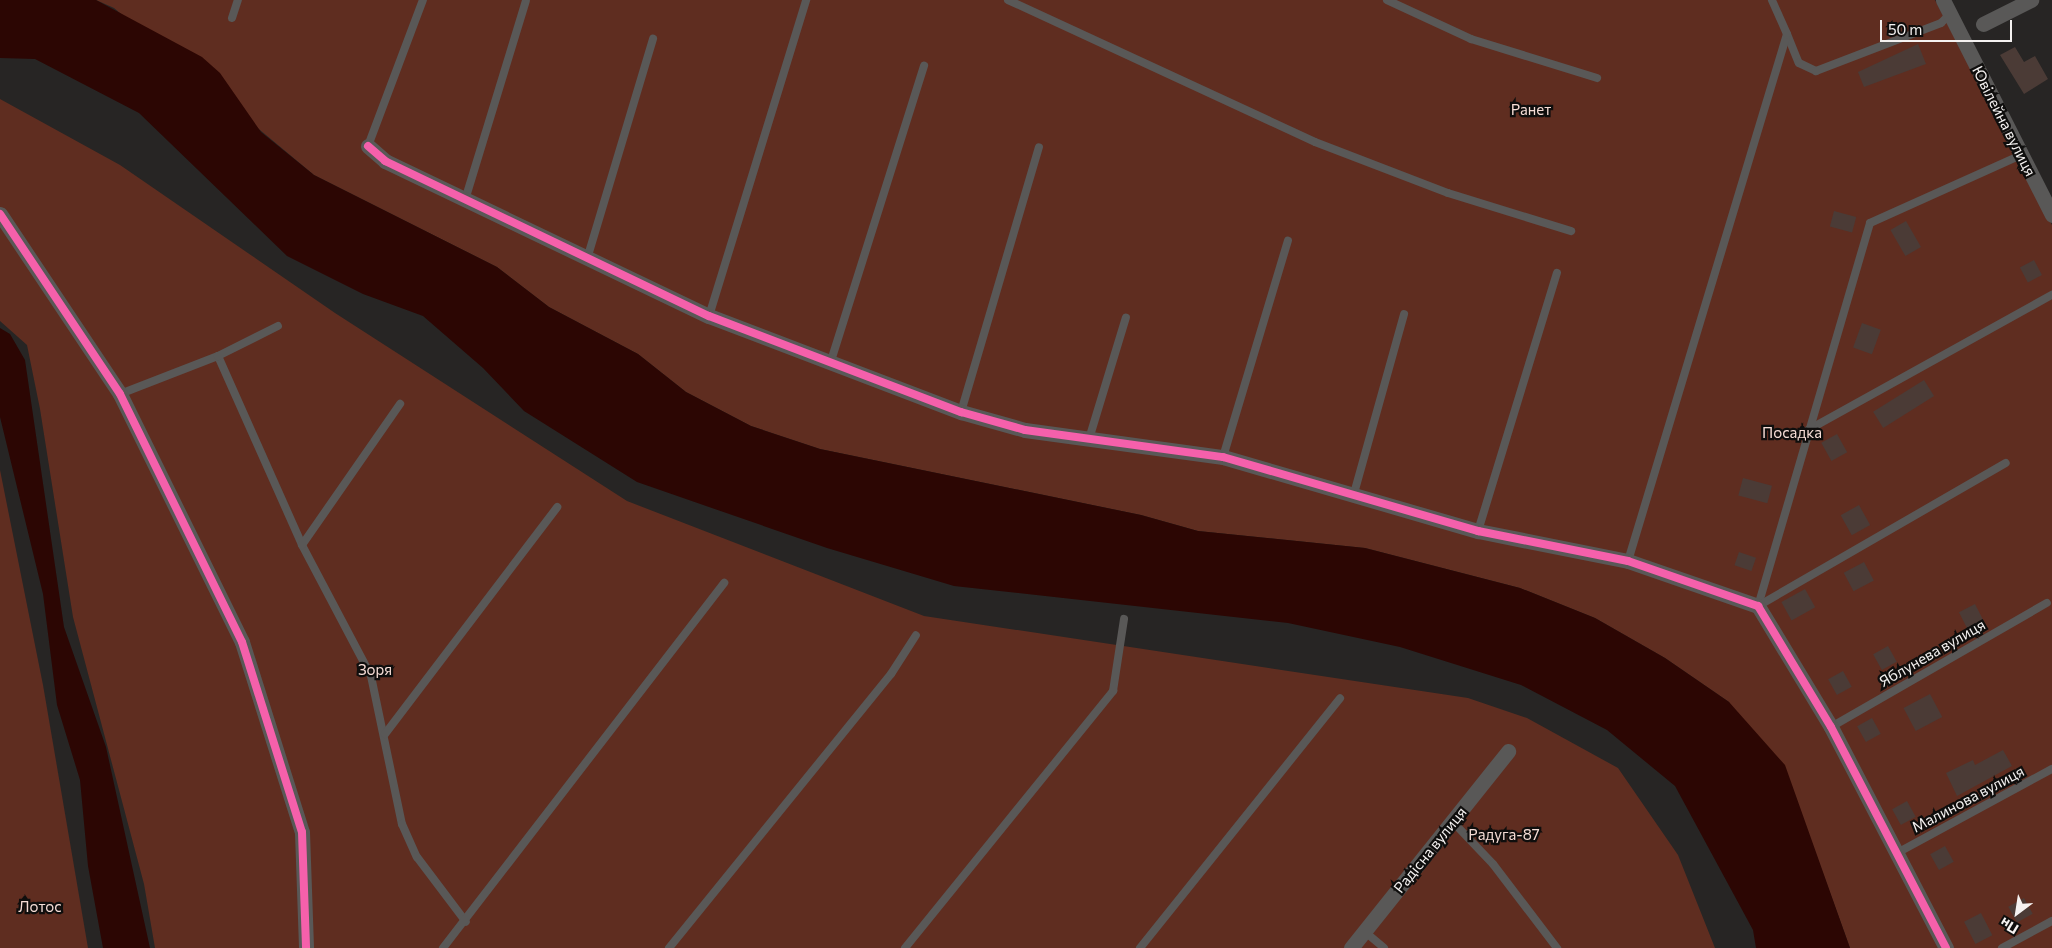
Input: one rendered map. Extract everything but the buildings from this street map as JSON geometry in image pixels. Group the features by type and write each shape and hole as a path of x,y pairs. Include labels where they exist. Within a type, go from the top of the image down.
{"street":[{"name":"Ювілейна вулиця","path":"1943,0 2052,215"},
{"path":"1983,24 2031,0"},
{"path":"368,146 385,161 709,316 830,364 961,412 1025,430 1223,457 1353,497 1478,531 1628,561 1758,606 1831,726 1946,948"},
{"path":"0,214 120,394 242,642 302,832 306,948"},
{"name":"Радісна вулиця","path":"1351,948 1508,752"}],"lane":[{"path":"232,18 238,0"},
{"path":"368,146 423,0"},
{"path":"709,316 806,0"},
{"path":"1008,0 1315,142 1448,192 1571,231"},
{"path":"1387,0 1471,39 1597,78"},
{"path":"1772,0 1799,63 1816,71 1941,22 1950,14"},
{"path":"465,200 526,1"},
{"path":"1628,561 1786,34"},
{"path":"587,259 653,40"},
{"path":"830,364 924,65"},
{"path":"961,412 1039,147"},
{"path":"1758,606 1870,223 2021,155"},
{"path":"1223,457 1288,241"},
{"path":"1478,531 1557,273"},
{"path":"1808,430 2052,295"},
{"path":"1353,497 1404,314"},
{"path":"1089,439 1126,317"},
{"path":"120,394 218,356 278,326"},
{"path":"218,356 302,545 371,676 385,734 402,824 417,857 466,922"},
{"path":"302,545 400,404"},
{"path":"1758,606 2006,463"},
{"path":"385,734 557,507"},
{"path":"444,948 466,922 724,583"},
{"name":"Яблунева вулиця","path":"1831,726 2047,603"},
{"path":"905,948 1114,691 1124,619"},
{"path":"669,948 891,674 916,635"},
{"path":"1140,948 1340,698"},
{"name":"Малинова вулиця","path":"1897,853 2052,769"},
{"path":"1453,822 1493,864 1557,948"},
{"path":"2002,948 2052,921"},
{"path":"1364,931 1384,948"}],"green space":[{"name":"Посадка","path":"96,0 1935,0 2052,225 2052,948 1850,948 1808,832 1729,702 1665,658 1595,618 1520,588 1365,548 1198,531 1141,515 820,449 751,426 686,392 638,354 549,307 497,267 314,175 114,8"},
{"name":"Зоря","path":"0,99 120,165 335,313 627,501 924,616 1468,698 1527,718 1618,768 1678,855 1715,948 155,948 144,884 73,617 40,409 27,345 0,321"},
{"name":"Лотос","path":"0,470 43,685 88,948 0,948"}],"shaded area":[{"path":"0,0 96,0 202,57 220,73 261,132 314,175 497,267 549,307 638,354 686,392 751,426 820,449 1141,515 1198,531 1365,548 1520,588 1595,618 1665,658 1729,702 1785,765 1850,948 1756,948 1753,930 1675,786 1607,730 1521,685 1400,647 1288,623 954,586 827,548 637,482 524,411 483,368 423,316 363,294 287,256 139,113 35,59 0,58"},
{"path":"0,328 10,334 25,360 64,627 106,747 150,948 103,948 88,866 80,780 57,705 43,594 0,417"}],"cycle path":[{"path":"368,146 385,161 709,316 961,412 1025,430 1223,457 1478,531 1628,561 1758,606 1831,727 1946,948"},
{"path":"0,214 120,394 242,642 302,832 306,948"}],"park label":[{"name":"Ранет","path":"1531,110"},
{"name":"Радуга-87","path":"1504,835"}]}
